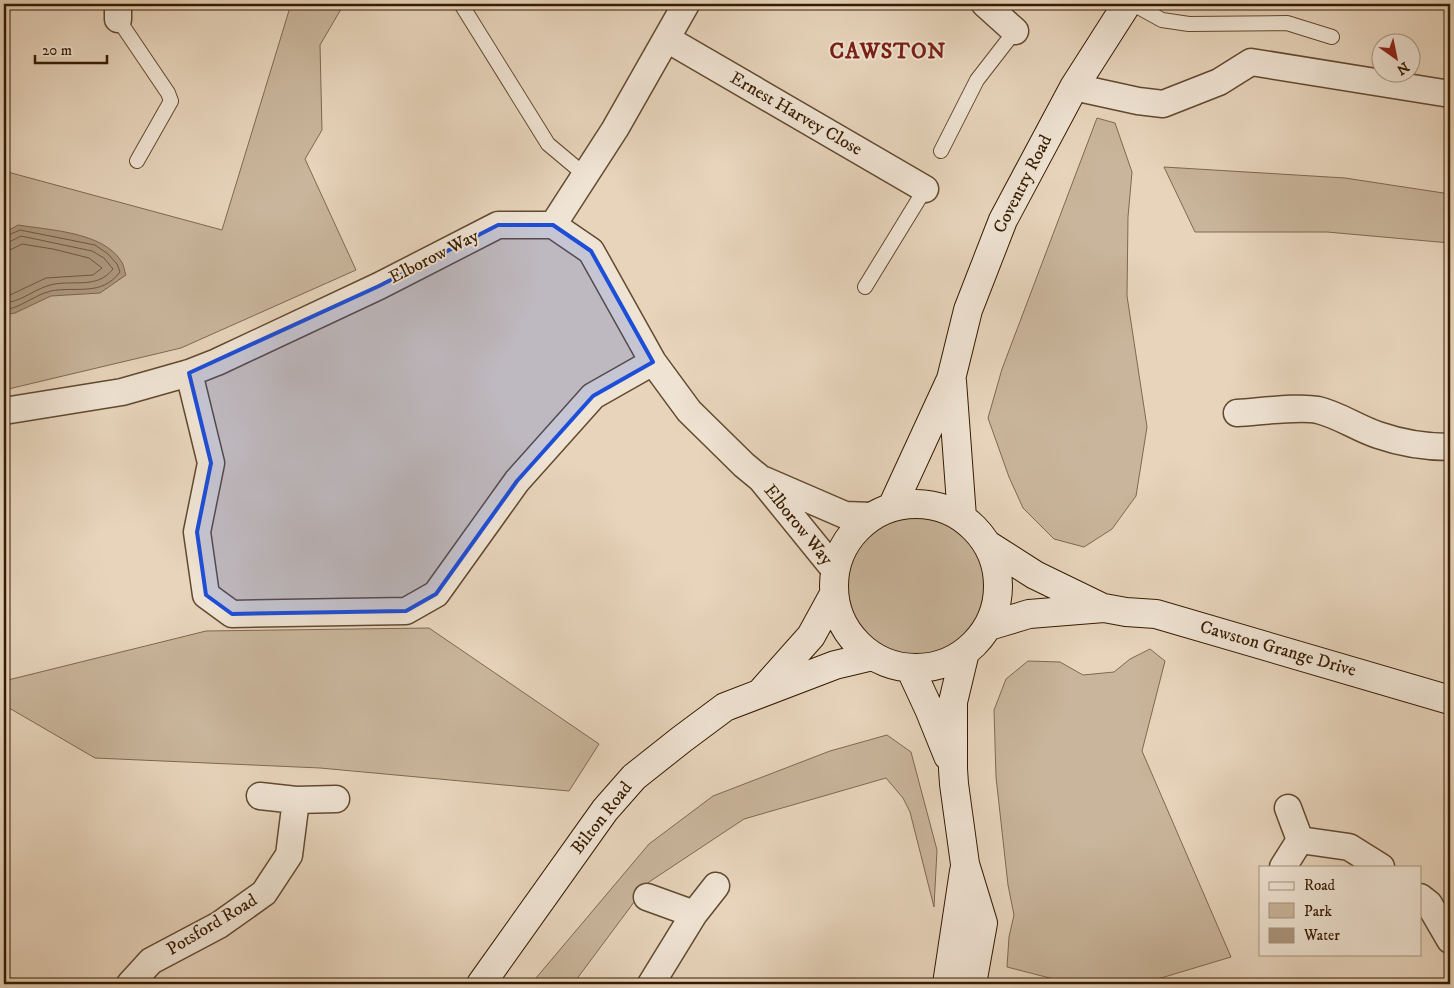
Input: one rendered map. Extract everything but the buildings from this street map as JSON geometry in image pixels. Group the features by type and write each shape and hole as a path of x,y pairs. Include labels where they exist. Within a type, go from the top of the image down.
{"main road":[{"name":"Coventry Road","path":"882,512 951,379 968,310 1003,220 1074,87 1127,4"},
{"name":"Coventry Road","path":"951,379 962,517"},
{"path":"916,503 940,507 962,517 977,529 988,545 998,571 998,599 988,626 978,640 965,652 948,662 929,667 910,668 890,664 873,656 854,640 840,618 835,582 843,547 856,530 882,512 916,503"},
{"name":"Cawston Grange Drive","path":"988,545 1035,575 1104,608"},
{"name":"Bilton Road","path":"761,693 811,636 835,582"},
{"name":"Cawston Grange Drive","path":"988,626 1028,614 1104,608 1156,614 1450,700"},
{"path":"965,652 953,702 953,769 964,864 983,923 972,984"},
{"name":"Bilton Road","path":"481,984 605,810 634,777 725,707 836,665 873,656"},
{"path":"910,668 953,769"},
{"path":"947,984 964,864"}],"street":[{"path":"553,225 615,129 686,4"},
{"path":"985,4 1015,32"},
{"name":"Ernest Harvey Close","path":"666,38 925,189"},
{"path":"1074,87 1138,101 1163,104 1219,82 1251,62 1450,94"},
{"name":"Elborow Way","path":"4,411 122,392 189,373 217,362 379,286 498,225 553,225 591,251 653,362 689,411 761,479 835,582"},
{"path":"189,373 211,463 197,532 206,595 232,614 406,611 436,594 517,481 593,396 653,362"},
{"path":"1237,413 1315,409 1333,414 1377,435 1405,443 1450,447"},
{"name":"Elborow Way","path":"761,479 845,515 882,512"},
{"path":"260,796 296,800 336,799"},
{"name":"Potsford Road","path":"130,984 151,961 219,924 264,893 289,855 296,800"},
{"path":"1288,808 1300,840"},
{"path":"1285,866 1300,840"},
{"path":"1300,840 1349,848 1379,866"},
{"path":"652,984 694,914 716,886"},
{"path":"646,897 694,914"},
{"path":"1422,899 1429,904 1450,940"}],"lane":[{"path":"461,4 548,144 585,175"},
{"path":"1133,4 1162,20 1189,24 1286,23 1332,37"},
{"path":"118,12 168,93 171,101 137,161"},
{"path":"941,150 977,80 1015,32"},
{"path":"865,287 925,189"}],"highlighted area":[{"path":"498,225 553,225 591,251 653,362 593,396 517,481 436,594 406,611 232,614 206,595 197,532 211,463 189,373 379,286"}],"green space":[{"path":"291,4 344,4 320,45 322,130 305,159 356,270 181,348 4,390 4,171 222,230"},
{"path":"1097,118 1115,123 1132,172 1128,217 1127,296 1147,427 1136,496 1112,529 1084,547 1054,539 1023,508 1009,477 988,418 1002,369"},
{"path":"1164,167 1345,178 1450,194 1450,243 1327,232 1195,232"},
{"path":"915,517 929,518 942,522 965,537 980,560 984,573 984,601 980,614 965,637 942,652 929,656 915,657 901,656 888,652 865,637 850,614 846,601 845,587 846,573 850,560 865,537 888,522 901,518"},
{"path":"429,628 599,744 569,791 320,768 95,758 4,705 4,681 206,631"},
{"path":"1150,649 1165,661 1142,751 1231,957 1141,984 1073,984 1007,967 1009,937 1014,915 1008,885 996,777 994,710 1006,679 1028,661 1060,662 1083,675 1114,672 1130,659"},
{"path":"887,735 911,752 937,850 934,907 910,812 903,798 886,778 744,819 649,882 573,984 531,984 649,844 713,796 830,751"}],"water":[{"path":"18,225 74,234 102,244 113,251 121,261 126,275 100,293 51,296 15,313 4,315 4,233"}],"district":[{"name":"CAWSTON","path":"888,51"}]}
